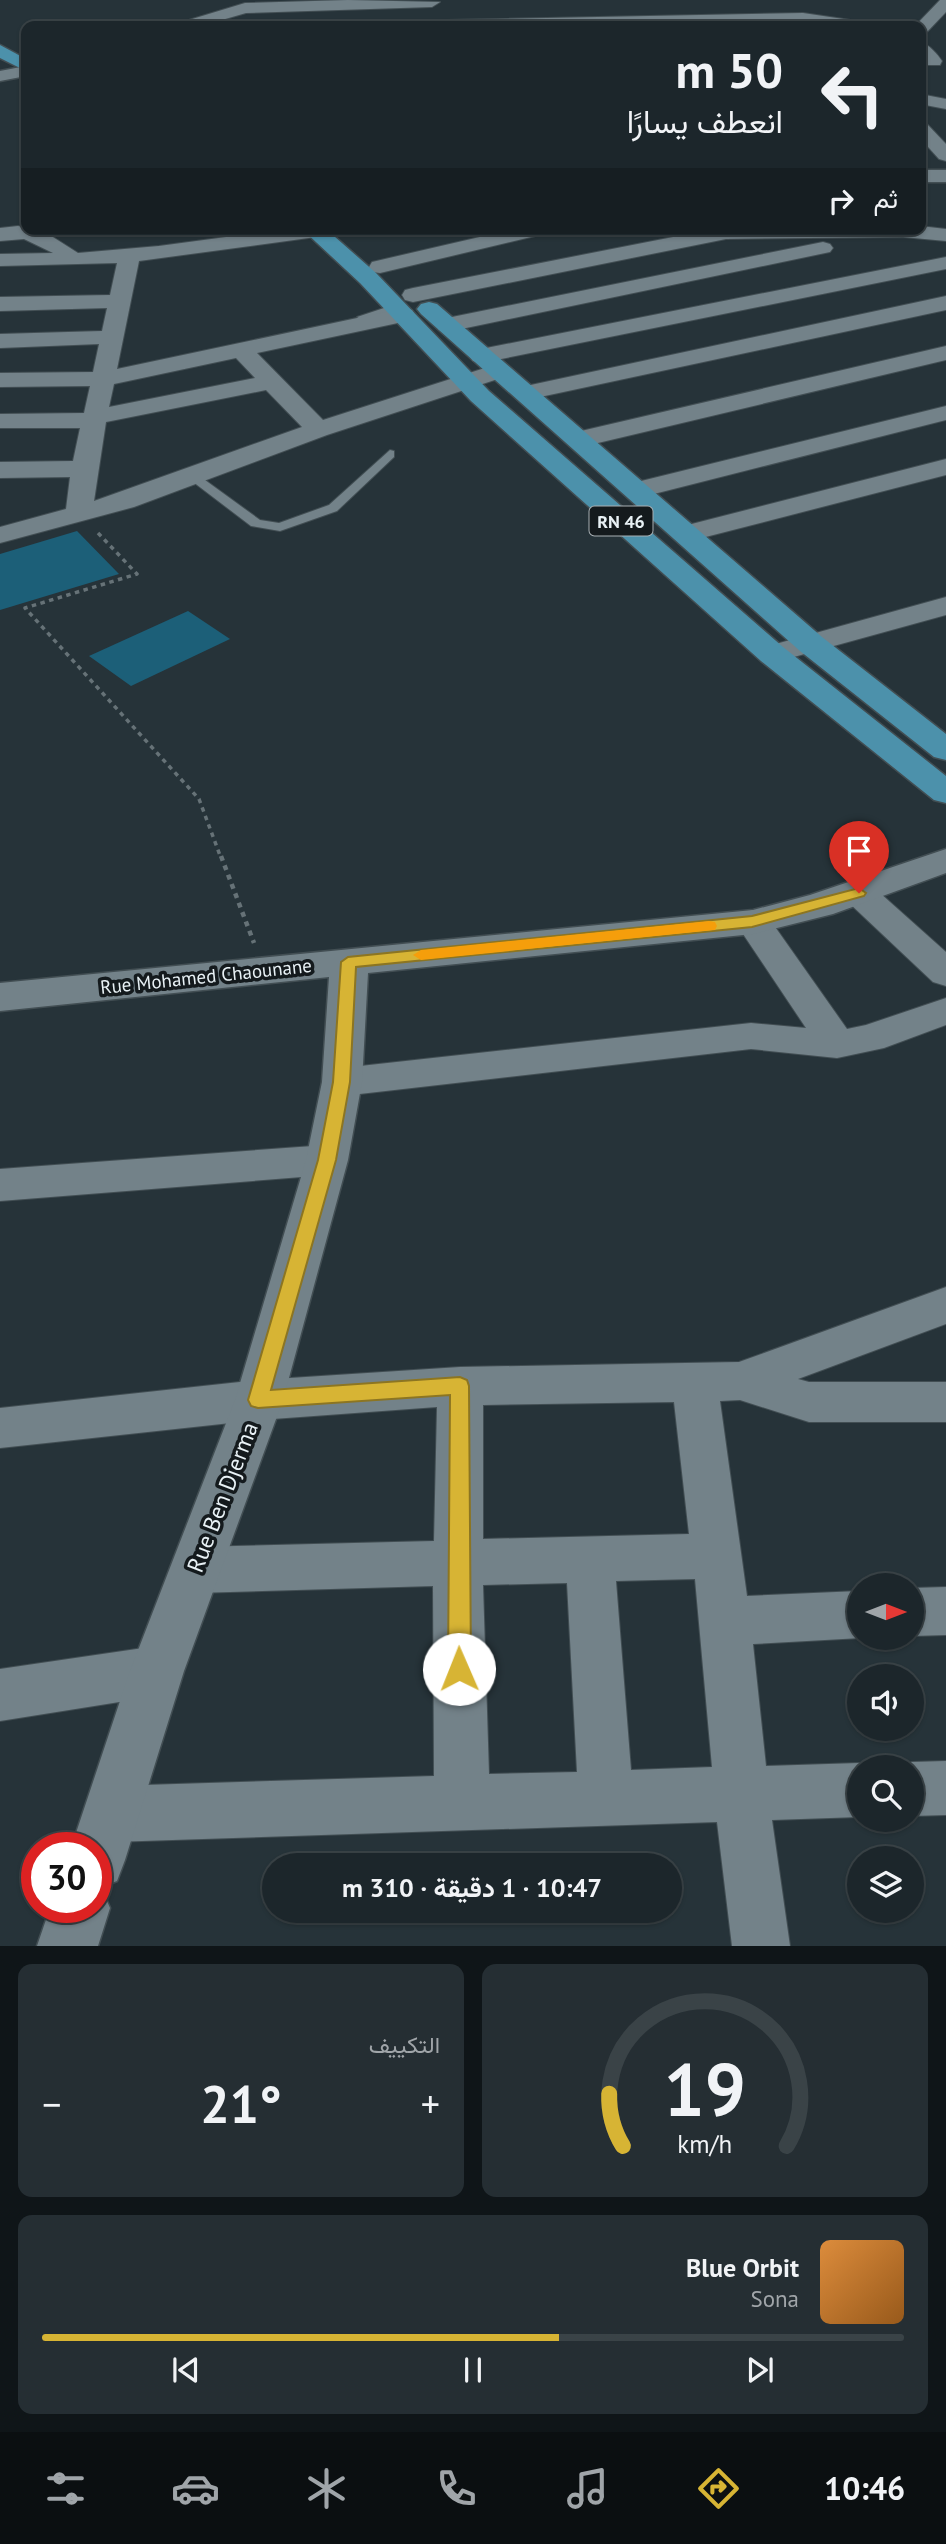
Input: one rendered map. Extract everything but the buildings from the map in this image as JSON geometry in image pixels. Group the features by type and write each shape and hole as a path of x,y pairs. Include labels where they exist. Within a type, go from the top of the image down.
{"main road":[{"path":"0,34 21,46"},
{"path":"0,50 21,65"},
{"name":"RN 46","path":"328,235 405,306 446,325 581,439 811,644 946,750"},
{"name":"RN 46","path":"331,235 380,267 405,306 464,382 772,654 946,793"}],"street":[{"path":"647,0 659,21"},
{"path":"920,0 945,4"},
{"path":"201,21 244,8 450,2"},
{"path":"926,25 945,4"},
{"path":"926,26 946,24"},
{"path":"0,76 21,70"},
{"path":"0,83 21,80"},
{"path":"926,100 946,104"},
{"path":"926,129 946,133"},
{"path":"926,133 946,155"},
{"path":"926,176 946,176"},
{"path":"0,235 13,231 21,233"},
{"path":"926,234 946,235"},
{"path":"26,235 50,242 74,260"},
{"path":"0,260 74,260 129,256 286,235"},
{"path":"380,267 516,235"},
{"path":"0,380 104,379 241,350 405,306 708,235"},
{"path":"446,325 888,235"},
{"path":"79,513 85,469 129,256"},
{"path":"0,535 125,501 318,430 464,382 490,363 944,264"},
{"path":"0,304 120,301"},
{"path":"526,393 946,303"},
{"path":"0,341 114,337"},
{"path":"241,350 318,430"},
{"path":"581,439 946,353"},
{"path":"0,421 95,419 269,382"},
{"path":"638,490 946,413"},
{"path":"686,534 946,467"},
{"path":"0,470 85,469"},
{"path":"772,654 944,608"},
{"name":"Rue Mohamed Chaounane","path":"0,997 752,922 859,893 946,860"},
{"path":"859,893 946,973"},
{"path":"752,922 838,1044"},
{"name":"Rue Ben Djerma","path":"106,1832 157,1671 258,1400 327,1160 342,1082 348,962"},
{"path":"342,1082 751,1036 838,1044 871,1038 946,1011"},
{"path":"0,1185 327,1160"},
{"path":"717,1381 946,1305"},
{"path":"0,1427 258,1400 460,1386 717,1381 809,1402 946,1402"},
{"path":"717,1381 716,1556 725,1621 741,1792 761,1945"},
{"path":"460,1386 458,1563 461,1802"},
{"path":"195,1570 716,1556"},
{"path":"590,1560 606,1797"},
{"path":"924,1612 946,1611"},
{"path":"725,1621 847,1616"},
{"path":"0,1695 157,1671"},
{"path":"924,1789 946,1788"},
{"path":"112,1836 461,1802 847,1790"},
{"path":"67,1945 75,1923"}],"lane":[{"path":"362,317 405,306"},
{"path":"190,475 257,523 280,527 333,508 390,454"}],"path":[{"path":"79,513 137,574 25,608 199,799 264,970"}],"shaded area":[{"path":"77,531 119,574 0,610 0,554"},
{"path":"188,611 230,639 131,686 89,656"}],"slow traffic":[{"path":"421,955 709,926"}],"route":[{"path":"459,1669 460,1386 258,1400 327,1160 342,1082 348,962 752,922 859,893"}]}
